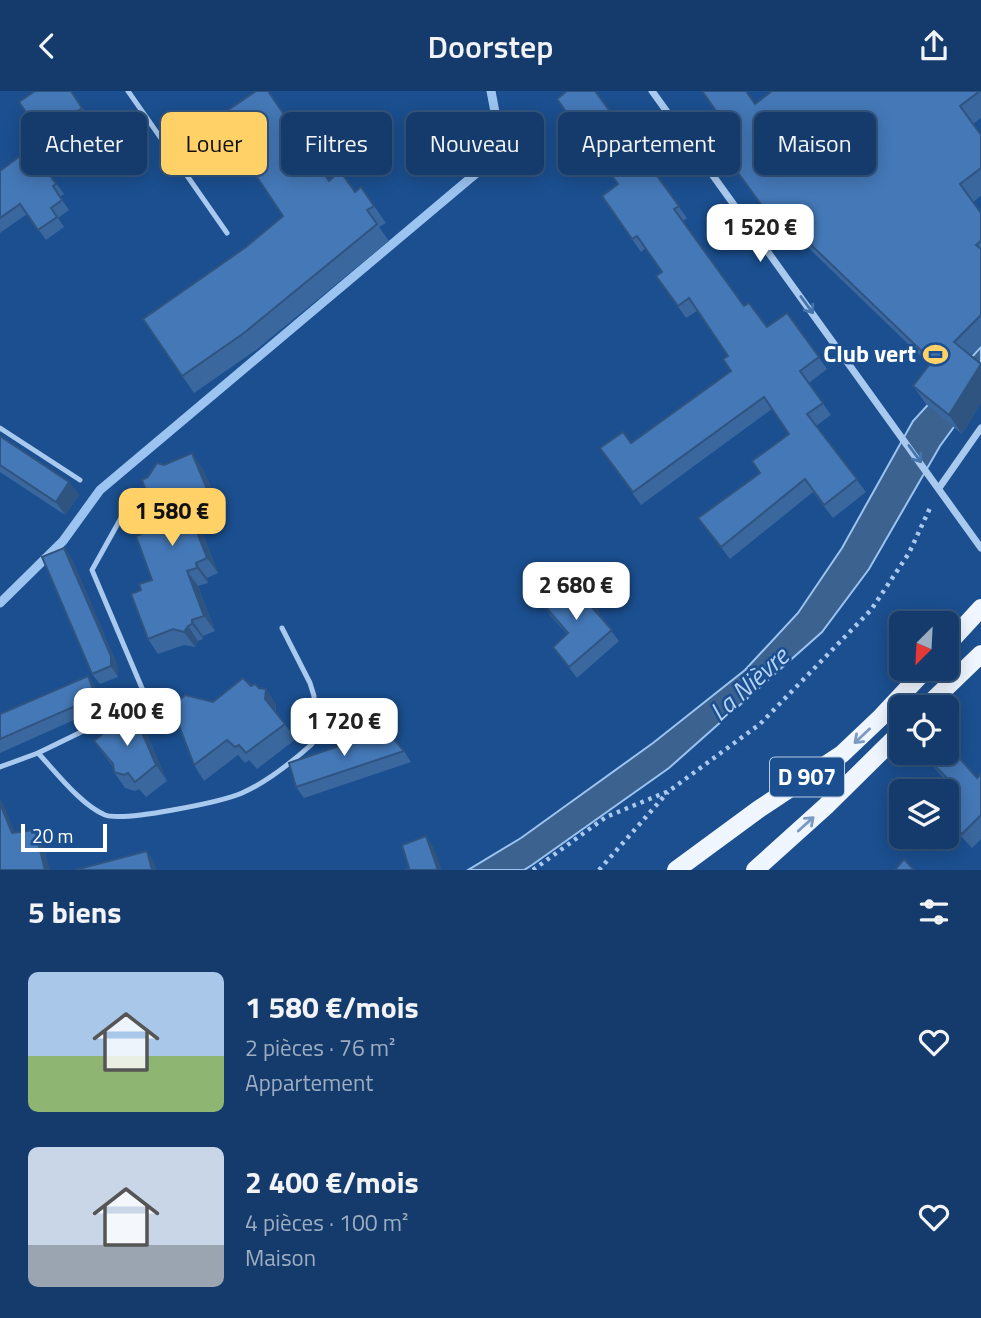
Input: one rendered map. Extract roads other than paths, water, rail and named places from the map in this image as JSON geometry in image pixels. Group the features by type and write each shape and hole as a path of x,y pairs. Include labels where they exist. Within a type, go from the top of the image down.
{"main road":[{"path":"959,632 981,607"},
{"path":"938,695 981,654"},
{"name":"D 907","path":"676,870 740,822 842,754 915,681"},
{"name":"D 907","path":"755,870 889,744"}],"street":[{"path":"652,91 981,548"},
{"path":"939,488 981,428"}],"lane":[{"path":"128,91 227,233"},
{"path":"0,428 80,480"},
{"path":"0,767 37,753 147,700 92,570 131,500"},
{"path":"37,753 82,799 106,815 145,816 242,793 292,762 312,744 314,696 282,628"}],"water":[{"name":"La Nièvre","path":"981,347 981,390 940,446 869,569 822,632 669,768 532,865 524,870 468,870 521,838 653,743 745,670 798,613 842,548 913,421"}],"waterway":[{"path":"0,603 63,541 100,490 492,160 498,128 491,91"}],"place":[{"name":"Club vert","path":"936,354"}]}
